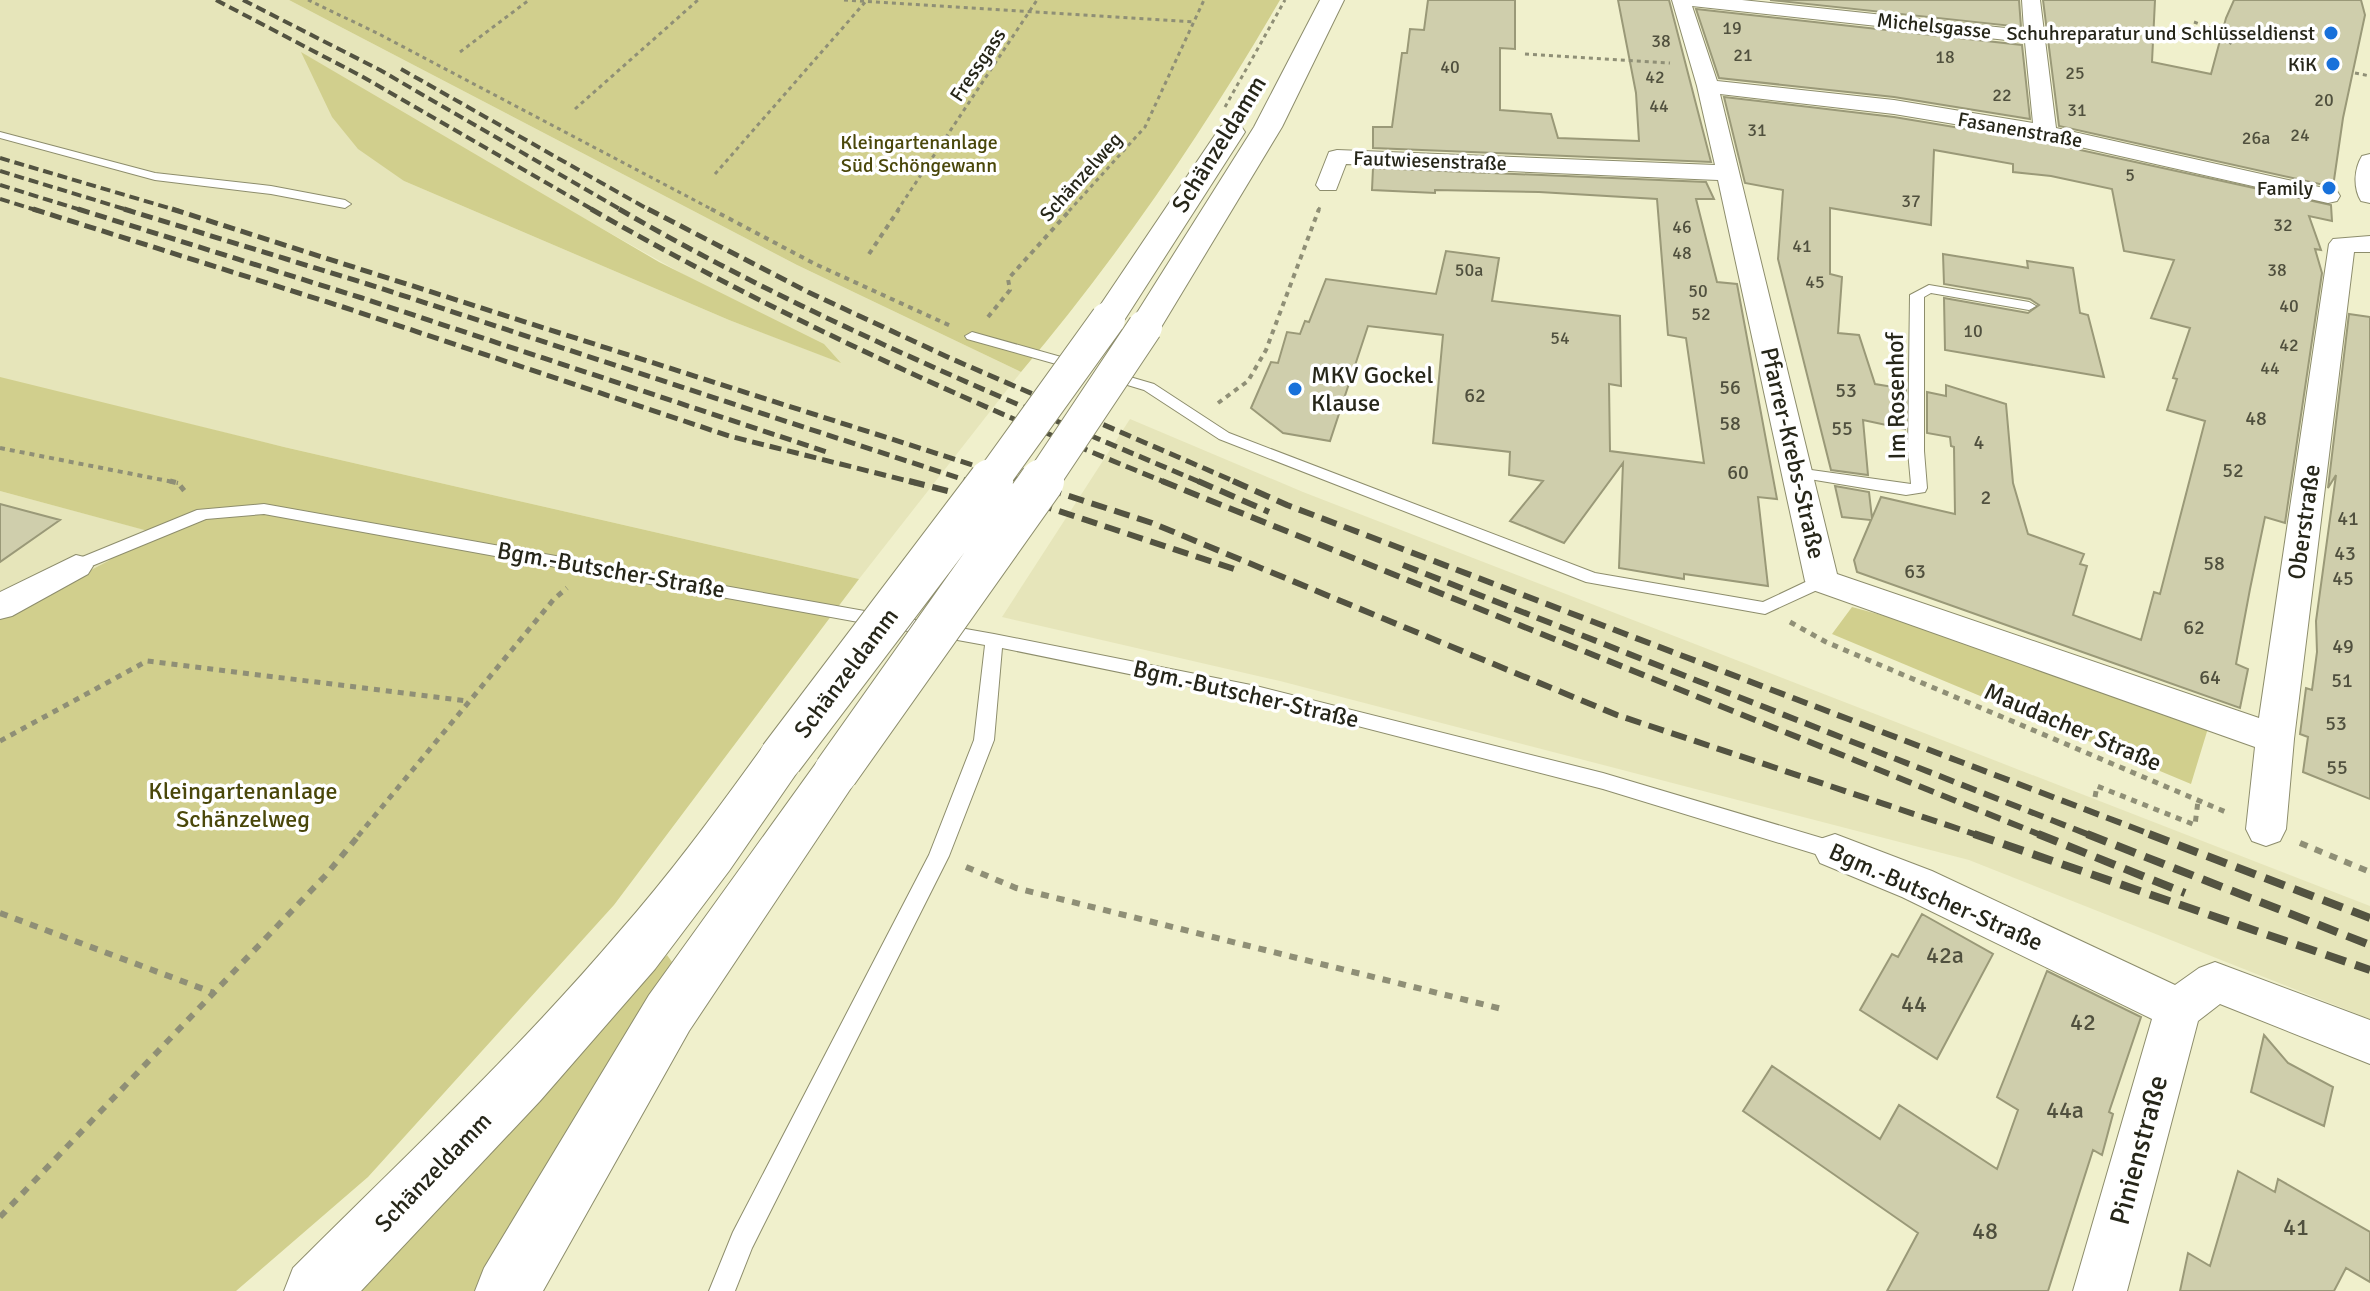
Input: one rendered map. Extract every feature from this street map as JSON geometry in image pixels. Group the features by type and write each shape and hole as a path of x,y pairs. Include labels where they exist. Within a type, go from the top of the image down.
{"main road":[{"path":"1281,41 1303,0"},
{"name":"Schänzeldamm","path":"316,1291 482,1123 636,951 725,838 781,758 981,496 1126,323 1268,127 1332,0"},
{"name":"Schänzeldamm","path":"507,1291 669,1013 1025,507 1244,110"}],"street":[{"name":"Pfarrer-Krebs-Straße","path":"1681,0 1706,75 1822,581 2275,739"},
{"name":"Michelsgasse","path":"1689,0 2035,37"},
{"path":"2031,0 2045,132"},
{"name":"Fasanenstraße","path":"1706,75 2045,132 2328,196"},
{"name":"Fautwiesenstraße","path":"1328,185 1337,157 1729,173"},
{"path":"2370,161 2367,181 2370,196"},
{"name":"Oberstraße","path":"2266,829 2275,739 2342,244 2370,244"},
{"path":"0,607 76,566"},
{"name":"Bgm.-Butscher-Straße","path":"1835,851 1917,884 2178,1009"},
{"path":"2178,1009 2215,982 2370,1042"},
{"name":"Pinienstraße","path":"2100,1291 2178,1009"}],"lane":[{"path":"0,135 155,176 271,190 345,204"},
{"name":"Im Rosenhof","path":"1797,473 1906,490 1919,488 1916,451 1917,295 1929,289 2029,306"},
{"path":"972,336 1149,387 1224,436 1592,578 1765,608 1822,581"},
{"name":"Bgm.-Butscher-Straße","path":"76,566 203,514 264,509 994,640 1256,693 1603,781 1835,851"},
{"path":"722,1291 742,1241 939,856 984,740 994,640"}],"path":[{"path":"308,0 377,33 815,264 972,336"},
{"path":"460,52 529,0"},
{"path":"575,109 698,0"},
{"path":"844,0 1194,22 1204,0"},
{"name":"Fressgass","path":"869,254 1037,0"},
{"path":"715,174 866,1"},
{"name":"Schänzelweg","path":"972,336 1010,290 1008,279 1145,127 1194,22"},
{"path":"2194,22 2213,29 2233,45"},
{"path":"1525,54 1706,75"},
{"path":"2355,73 2370,76"},
{"name":"Fautwiesenstraße","path":"1198,419 1248,381 1266,350 1328,185"},
{"path":"0,448 178,483 203,514"},
{"path":"0,1217 325,876 554,599"},
{"name":"Maudacher Straße","path":"1765,608 1826,642 2370,872"},
{"path":"0,741 147,661 469,701"},
{"path":"2095,797 2097,786 2195,825 2198,801"},
{"path":"939,856 1016,888 1506,1010"},
{"path":"0,913 214,993"}],"shaded area":[{"path":"0,0 289,0 797,265 1021,372 859,579 284,447 0,378","holes":["302,53 514,179 839,362 729,320 404,181"]},
{"path":"1130,419 1303,492 2370,906 2370,1019 1969,860 1280,681 1002,617"},
{"path":"0,491 149,531 108,561 0,618"}],"green space":[{"name":"Kleingartenanlage Süd Schöngewann","path":"289,0 1280,0 1159,192 1021,372 797,265"},
{"path":"301,52 659,262 824,344 841,363 729,320 404,181 358,149 332,117"},
{"name":"Kleingartenanlage Schänzelweg","path":"0,377 284,447 859,579 614,905 368,1177 236,1291 0,1291 0,618 108,561 148,531 0,491"},
{"path":"1852,607 1966,638 2209,725 2191,784 1832,634"},
{"path":"667,955 672,962 475,1291 355,1291"}],"building":[{"path":"1428,0 1515,0 1515,49 1500,48 1500,110 1551,114 1558,138 1639,141 1636,93 1618,0 1669,0 1711,162 1373,148 1373,127 1392,127 1402,53 1407,53 1410,29 1424,30"},
{"path":"1770,0 2019,0 2021,27"},
{"path":"2043,0 2155,0 2152,62 2211,74 2234,0 2361,0 2365,15 2343,118 2333,187 2059,126"},
{"path":"1696,9 2022,45 2030,119 1894,97 1719,78"},
{"path":"1724,97 1894,117 2044,142 2331,205 2332,221 2309,216 2321,250 2315,249 2322,273 2285,523 2265,517 2250,589 2236,664 2248,669 2240,708 1857,572 1854,560 1871,520 1842,517 1835,486 1869,492 1872,518 1881,497 1955,514 1954,447 1951,446 1950,437 1927,433 1927,392 1946,396 1946,385 2006,404 2013,483 2028,534 2084,554 2080,564 2087,566 2073,615 2141,640 2154,592 2160,594 2205,421 2167,410 2177,379 2173,378 2190,328 2151,318 2174,260 2124,251 2112,189 2051,176 2013,172 2013,164 1934,150 1931,225 1830,208 1830,274 1842,277 1838,333 1859,335 1875,384 1906,389 1905,429 1863,420 1868,475 1831,470 1778,259 1783,190 1745,183"},
{"path":"1373,168 1706,182 1714,199 1696,199 1717,282 1737,284 1777,499 1758,497 1768,586 1684,574 1684,579 1619,568 1623,463 1564,543 1510,521 1543,481 1509,475 1510,452 1433,443 1443,335 1368,326 1330,441 1283,433 1251,408 1271,362 1278,363 1287,332 1300,334 1305,321 1309,322 1326,279 1436,294 1446,251 1499,258 1492,301 1620,316 1621,386 1609,384 1610,451 1704,463 1686,338 1668,335 1657,199 1539,192 1372,190"},
{"path":"1943,254 2028,268 2027,261 2073,268 2080,313 2088,315 2104,377 1945,350 1944,298 2028,313 2039,305 2030,299 1944,284"},
{"path":"2349,314 2370,317 2370,799 2303,772 2308,737 2300,734 2306,688 2312,690 2317,652 2316,621 2336,475 2328,488"},
{"path":"0,504 60,520 0,562"},
{"path":"1922,914 1993,954 1937,1059 1860,1010 1892,954 1898,957"},
{"path":"2047,971 2141,1017 2109,1112 2113,1114 2102,1155 2093,1150 2048,1291 1887,1291 1918,1233 1743,1111 1772,1066 1880,1139 1899,1105 1997,1169 2018,1110 1997,1097"},
{"path":"2264,1035 2288,1063 2333,1087 2324,1126 2251,1092"},
{"path":"2238,1171 2275,1192 2278,1179 2370,1232 2370,1282 2346,1268 2334,1291 2180,1291 2188,1253 2210,1266"}],"railway":[{"path":"216,0 363,77 595,211"},
{"path":"243,0 380,70 623,211"},
{"path":"401,69 651,211"},
{"path":"0,158 179,211"},
{"path":"0,171 131,211"},
{"path":"0,185 84,211"},
{"path":"0,199 39,211"},
{"path":"33,209 343,307 729,436 916,483"},
{"path":"78,209 362,298 827,452"},
{"path":"124,209 377,287 974,483"},
{"path":"172,209 1029,483"},
{"path":"591,209 732,286 874,356 1167,483"},
{"path":"619,209 833,321 1202,483"},
{"path":"648,209 808,292 952,359 1238,483"},
{"path":"909,481 1041,515"},
{"path":"968,481 1240,571"},
{"path":"1023,481 1152,523 1617,715 1974,834"},
{"path":"1162,481 2043,836"},
{"path":"1198,481 1269,512"},
{"path":"1233,481 1287,505 2155,836"},
{"path":"1403,565 2092,836"},
{"path":"1974,834 1980,836"},
{"path":"1974,834 2370,970"},
{"path":"2038,834 2185,893"},
{"path":"2087,834 2370,945"},
{"path":"2149,834 2370,918"}],"place":[{"name":"Schuhreparatur und Schlüsseldienst","path":"2331,33"},
{"name":"KiK","path":"2333,64"},
{"name":"Family","path":"2329,188"},
{"name":"MKV Gockel Klause","path":"1295,389"}]}
